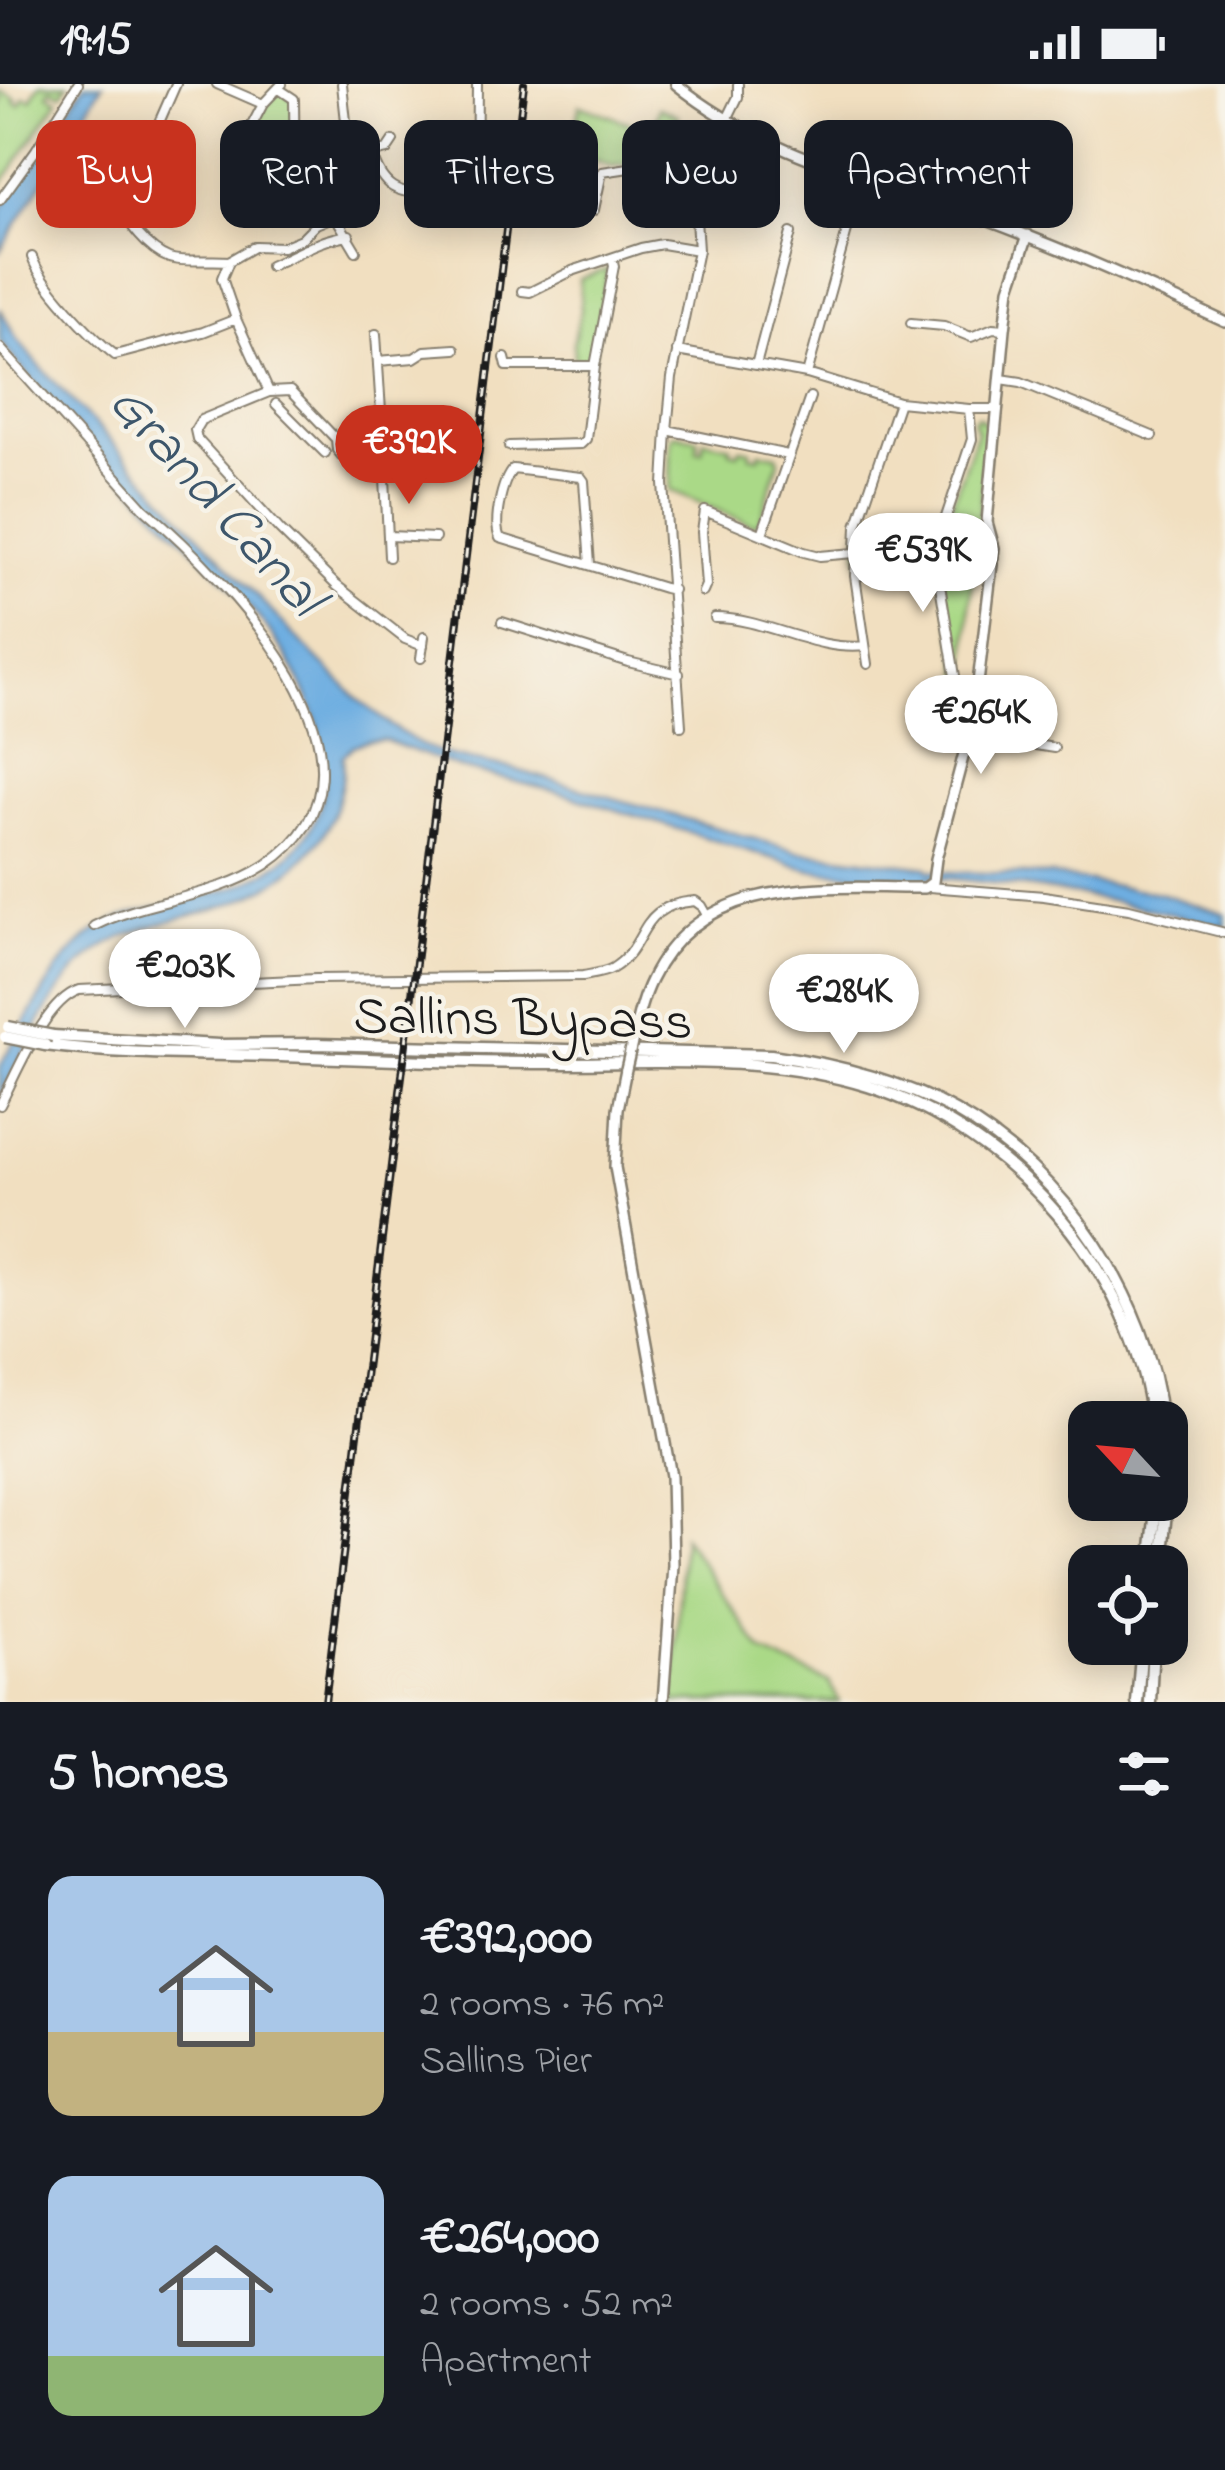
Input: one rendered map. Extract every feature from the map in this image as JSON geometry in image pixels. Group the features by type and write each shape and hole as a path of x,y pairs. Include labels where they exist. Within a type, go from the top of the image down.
{"main road":[{"name":"Sallins Bypass","path":"3,1031 49,1041 191,1054 747,1065 812,1072 870,1087 943,1119 990,1149 1073,1231 1126,1326 1148,1401"},
{"name":"Sallins Bypass","path":"49,1041 771,1055 883,1080 980,1127 1065,1203 1127,1300 1152,1366 1158,1401"},
{"path":"1137,1702 1140,1665"},
{"path":"1150,1702 1152,1665"}],"street":[{"path":"0,200 78,84"},
{"path":"160,120 176,84"},
{"path":"217,84 263,104"},
{"path":"342,84 345,120"},
{"path":"676,84 726,120 738,98 738,84"},
{"path":"280,86 294,99 295,184 240,163 250,127 263,104 280,86"},
{"path":"477,120 477,87 489,92"},
{"path":"380,152 393,141"},
{"path":"780,148 1028,235 1225,322"},
{"path":"598,189 602,172 622,169"},
{"path":"380,173 404,193"},
{"path":"134,228 171,259 229,260 255,246 283,247 312,228"},
{"path":"343,228 356,251"},
{"path":"681,726 664,484 677,351 698,250 697,228"},
{"path":"807,374 848,228"},
{"path":"756,365 791,233"},
{"path":"931,885 978,683 994,548 987,522 1004,329 1010,288 1028,235"},
{"path":"270,266 322,239 349,236"},
{"path":"522,292 640,248 662,244 698,250"},
{"path":"32,256 47,284 116,355 236,319"},
{"path":"509,446 585,442 612,258"},
{"path":"229,260 222,278 269,392"},
{"path":"911,323 944,326 971,337 1004,329"},
{"path":"376,334 389,557"},
{"path":"0,348 260,628 289,670 319,748 321,787 316,807 286,850 228,884 128,911 94,926"},
{"path":"378,361 455,350"},
{"path":"677,351 807,374 899,402 998,409"},
{"path":"506,358 507,366 595,366"},
{"path":"1000,379 1021,382 1152,436"},
{"path":"421,658 423,641 405,639 335,585 197,439 195,430 201,420 269,392 289,390 335,439 342,456 432,446"},
{"path":"763,534 810,398"},
{"path":"868,664 855,576 857,526 899,402"},
{"path":"276,404 325,453"},
{"path":"934,538 943,526 972,440 969,409"},
{"path":"308,436 320,423"},
{"path":"667,430 788,455"},
{"path":"700,449 703,437"},
{"path":"590,565 584,481 513,469 506,477 496,535 590,565 673,590"},
{"path":"703,592 700,509 804,552 820,556 854,553"},
{"path":"389,536 435,538"},
{"path":"855,576 920,566 938,573 957,705"},
{"path":"715,618 833,644 865,646"},
{"path":"502,622 679,674"},
{"path":"966,746 1011,741 1054,748"},
{"path":"662,1702 674,1508 615,1167 618,1109 632,1043 644,997 668,951 707,916 750,898 803,889 931,885 1043,896 1129,909 1225,933"},
{"path":"0,1105 51,1013 68,994 79,990 316,979 584,976 619,962 651,916 664,908 695,901 707,916"}],"green space":[{"path":"40,84 68,84 62,94 51,89 48,94 58,100 45,120 36,120 36,133 0,187 0,91 20,105 25,97 31,100"},
{"path":"281,89 294,101 294,120 258,120"},
{"path":"580,105 622,121 622,165 598,161 598,120 576,120"},
{"path":"660,107 679,116 677,120 656,120"},
{"path":"608,269 593,358 575,363 580,279"},
{"path":"978,416 989,425 965,694 937,564 929,560 864,569 858,541 865,510 926,529 925,543 938,543"},
{"path":"671,437 698,439 697,451 702,451 704,440 731,446 730,451 738,453 740,448 759,457 760,452 777,455 760,521 753,525 670,490"},
{"path":"683,1536 762,1652 829,1682 839,1702 673,1702"}],"water":[{"path":"85,84 103,84 81,120 61,120"},
{"path":"36,157 36,193 0,251 0,210"},
{"path":"0,308 35,361 291,632 359,700 421,745 797,851 945,872 1050,875 1159,893 1225,914 1225,927 1041,889 810,870 565,794 460,768 384,740 368,741 343,756 342,783 331,819 299,862 244,898 145,928 98,951 54,998 0,1097 4,1059 71,953 114,921 237,886 286,858 308,832 320,803 324,772 312,708 279,645 234,590 19,365 0,341"}],"railway":[{"path":"325,1702 524,84"}],"water label":[{"name":"Grand Canal","path":"214,502"}]}
